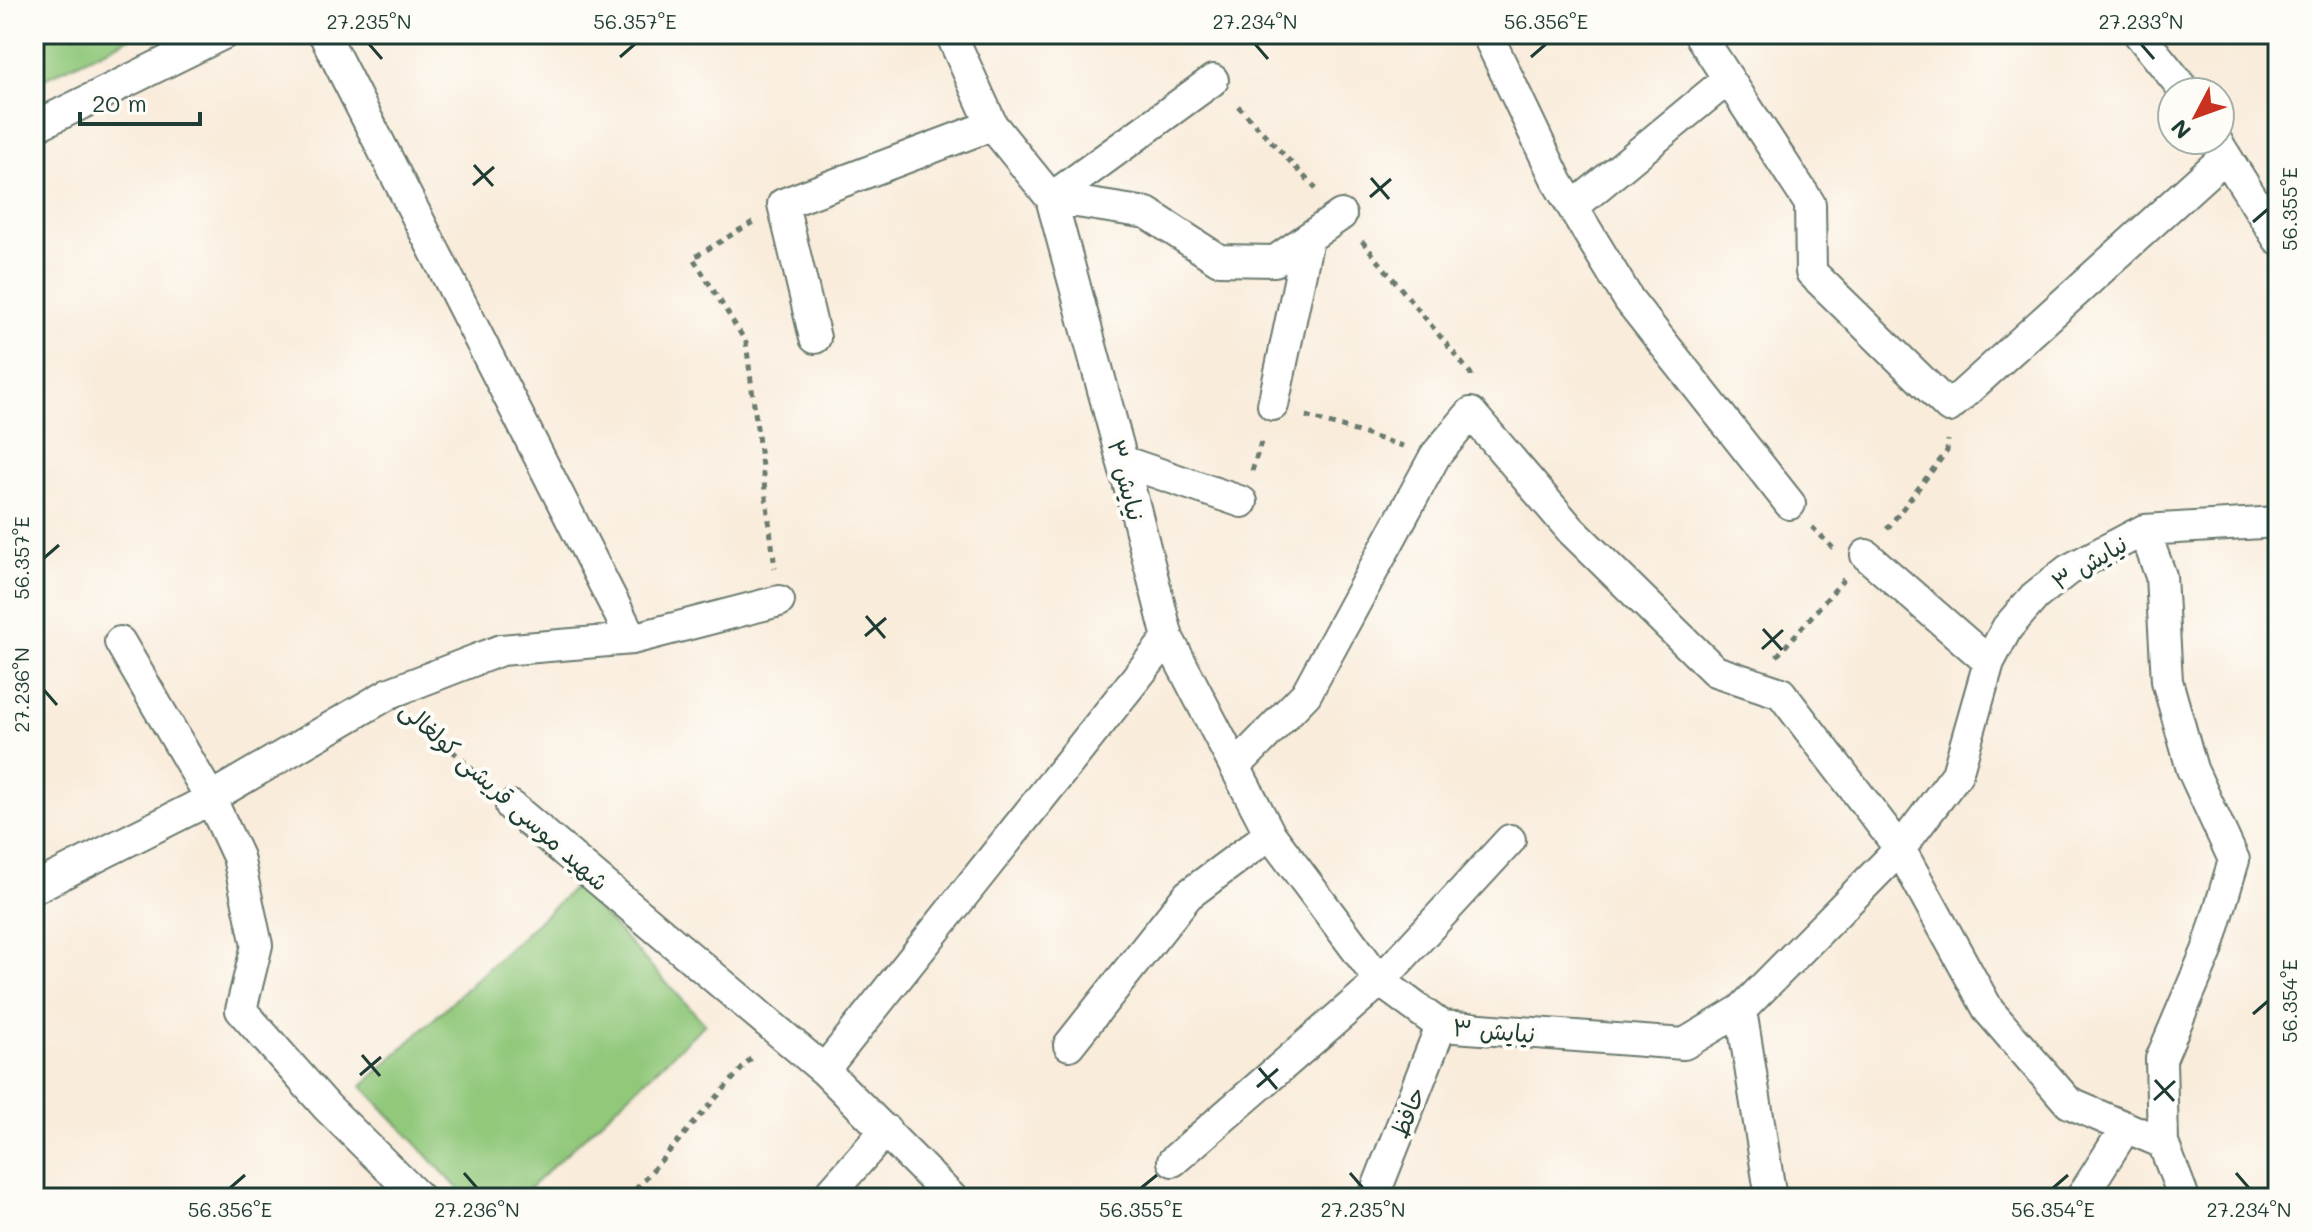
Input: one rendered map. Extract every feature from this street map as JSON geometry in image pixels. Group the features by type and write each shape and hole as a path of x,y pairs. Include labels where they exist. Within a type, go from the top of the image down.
{"street":[{"path":"34,127 223,34"},
{"path":"324,34 632,639"},
{"name":"نیایش ۳","path":"951,34 992,125 1051,198 1168,638 1270,834 1380,981 1441,1026 1684,1044 1741,1010 1900,849 1957,774 1989,662 2007,628 2035,596 2068,570 2144,530 2278,522"},
{"path":"1487,34 1558,183 1629,300 1790,504"},
{"path":"1699,34 1810,204 1811,272 1949,407 2213,156"},
{"path":"2150,37 2176,76"},
{"path":"1573,207 1728,79"},
{"path":"1051,198 1213,80"},
{"path":"815,338 783,204 992,125"},
{"path":"2226,156 2278,239"},
{"path":"1051,198 1147,213 1219,260 1275,261 1341,215"},
{"path":"1273,405 1308,239"},
{"path":"1236,766 1306,694 1435,456 1471,413 1571,530 1715,671 1781,693 1900,849 1989,1011 2069,1103 2163,1143"},
{"path":"1122,461 1242,502"},
{"path":"2144,530 2161,576 2167,681 2192,769 2234,860 2207,951 2161,1059 2163,1143 2184,1198"},
{"path":"1854,557 1989,662"},
{"name":"شهید موسی قریشی کولغالی","path":"390,693 501,650 632,639 779,601"},
{"path":"824,1070 1168,638"},
{"path":"120,642 210,797 238,857 257,945 241,1010 327,1107 419,1198"},
{"path":"34,888 210,797 390,693"},
{"name":"شهید موسی قریشی کولغالی","path":"511,806 824,1070 952,1198"},
{"path":"1069,1045 1188,895 1270,834"},
{"path":"1173,1161 1380,981 1510,840"},
{"path":"1741,1010 1771,1198"},
{"name":"حافظ","path":"1373,1198 1441,1026"},
{"path":"2081,1198 2126,1127"},
{"path":"826,1198 886,1130"}],"path":[{"path":"1213,80 1341,215 1471,374"},
{"path":"779,601 746,342 693,258 783,204"},
{"path":"1242,502 1273,405 1435,456"},
{"path":"1790,504 1854,557"},
{"name":"شهید موسی قریشی کولغالی","path":"390,693 511,806"},
{"path":"628,1198 777,1030"}],"green space":[{"path":"34,34 138,34 34,84"},
{"path":"576,886 705,1024 519,1198 467,1198 362,1086"}]}
